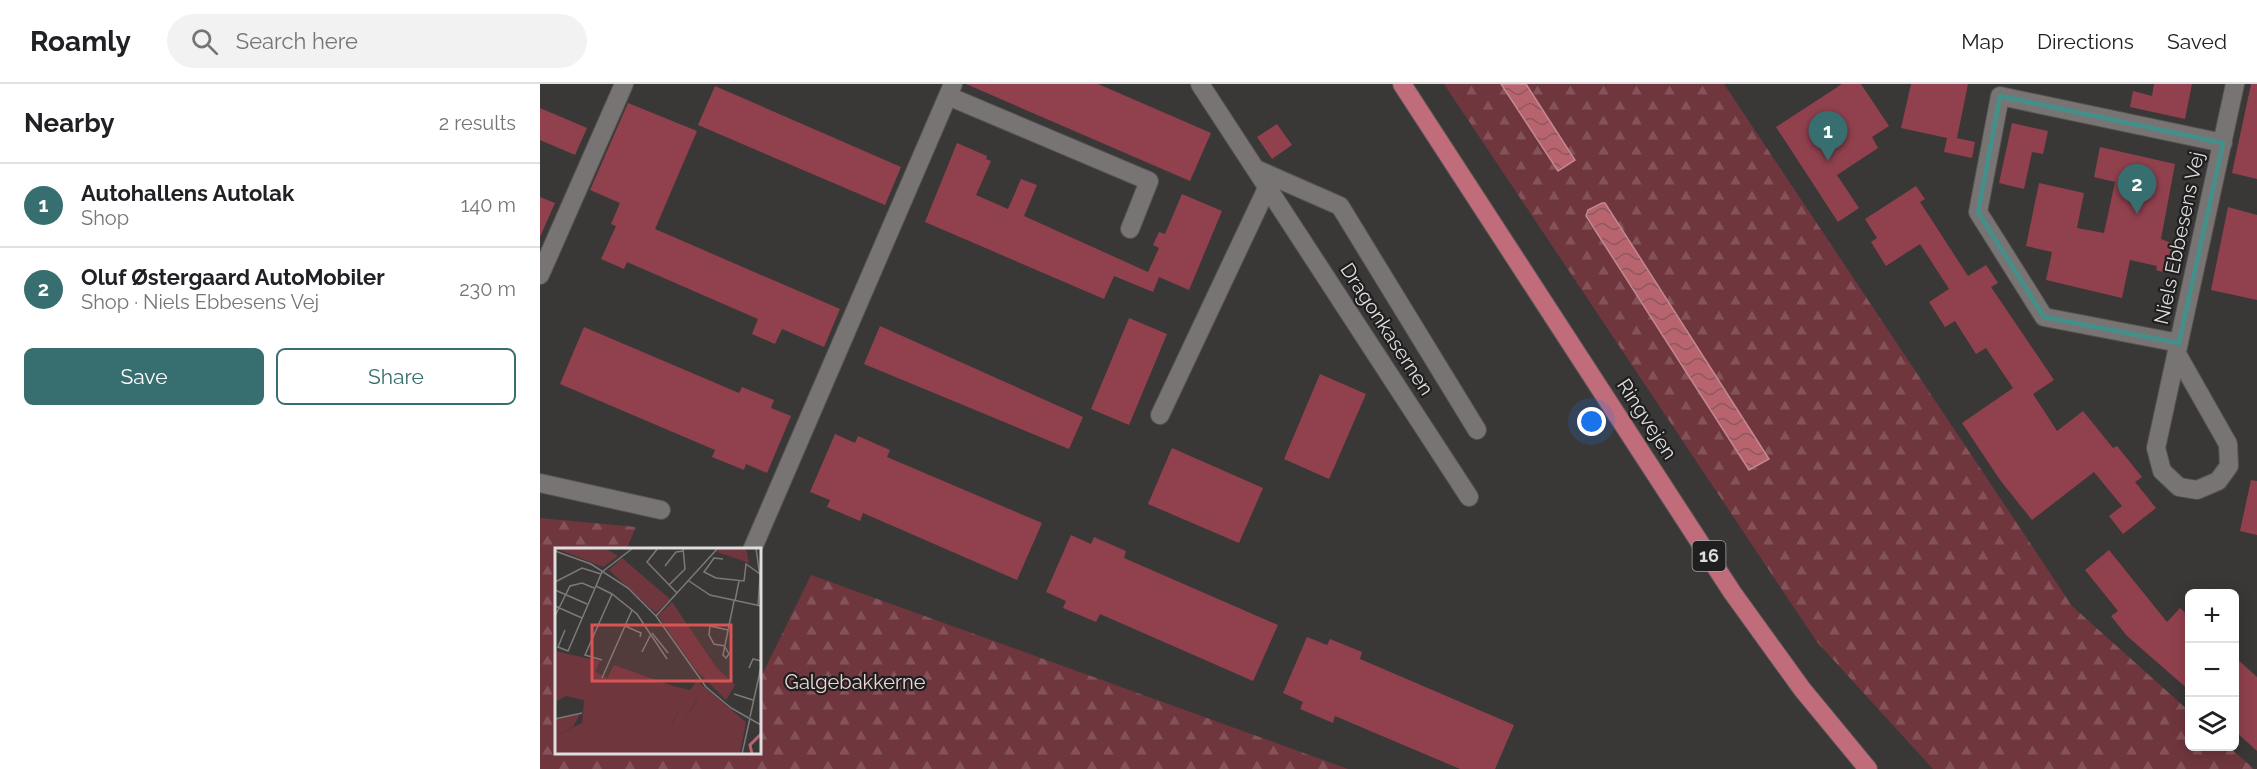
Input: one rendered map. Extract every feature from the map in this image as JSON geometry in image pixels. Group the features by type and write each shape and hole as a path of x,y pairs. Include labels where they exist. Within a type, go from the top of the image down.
{"main road":[{"name":"Ringvejen","path":"1402,84 1732,592 1797,682 1868,769"}],"street":[{"path":"540,275 624,84"},
{"name":"Dragonkasernen","path":"1200,84 1469,497"},
{"name":"Niels Ebbesens Vej","path":"2223,143 2000,96 1978,212 2044,317 2178,349 2228,444 2229,466 2218,481 2197,490 2179,487 2162,471 2156,448 2178,349 2223,143 2235,84"},
{"path":"753,548 950,88 1149,181 1130,229"},
{"path":"1258,170 1340,206 1477,430"},
{"path":"1160,416 1268,186"},
{"path":"540,483 661,510"}],"highlighted area":[{"path":"2000,96 2223,143 2179,343 2044,317 1978,212"}],"green space":[{"path":"1444,84 1724,84 2072,606 2185,707 2185,751 2234,751 2254,769 1933,769 1817,642"},
{"name":"Galgebakkerne","path":"540,518 636,527 627,548 555,548 555,754 760,754 760,679 811,575 1348,769 540,769"}],"water":[{"path":"1501,84 1526,84 1575,160 1558,171"},
{"path":"1605,203 1769,459 1749,470 1586,216 1588,210"}],"building":[{"path":"966,84 1098,84 1211,133 1190,181"},
{"path":"1842,84 1861,84 1889,126 1872,137 1878,148 1837,175 1859,208 1838,222 1776,127"},
{"path":"1911,84 1968,84 1957,138 1975,142 1972,158 1944,152 1947,138 1901,128"},
{"path":"2154,84 2192,84 2185,119 2130,107 2133,91 2152,96"},
{"path":"2251,84 2257,84 2257,179 2232,173"},
{"path":"715,86 901,167 885,205 698,125"},
{"path":"628,103 697,131 655,229 840,309 824,347 782,329 775,344 752,334 758,319 627,262 624,269 601,259 616,226 611,224 620,203 590,190"},
{"path":"540,108 587,128 575,155 540,140"},
{"path":"2012,123 2048,131 2043,154 2032,152 2024,189 1999,183"},
{"path":"1277,124 1292,145 1272,159 1257,137"},
{"path":"957,143 987,156 986,159 991,161 976,195 1008,209 1021,179 1037,185 1024,216 1148,272 1159,248 1153,245 1159,232 1165,234 1182,194 1222,211 1189,290 1159,277 1153,292 1114,276 1104,299 925,222"},
{"path":"2100,147 2175,164 2161,239 2176,245 2170,274 2156,270 2157,266 2130,260 2122,298 2046,280 2052,252 2026,246 2039,183 2084,193 2077,228 2104,233 2115,182 2094,177"},
{"path":"1916,186 1925,199 1920,202 1968,276 1986,265 1998,283 1991,287 2054,380 2033,394 2057,431 2083,411 2113,448 2117,446 2142,477 2135,482 2156,508 2123,534 2109,516 2122,506 2094,472 2032,520 2000,480 1962,423 2013,388 1986,348 1976,354 1955,321 1945,327 1929,302 1949,289 1920,244 1886,266 1871,242 1877,238 1865,219"},
{"path":"540,197 555,203 540,237"},
{"path":"2228,207 2257,215 2257,300 2211,290"},
{"path":"1129,318 1167,334 1129,425 1091,409"},
{"path":"880,326 1083,417 1069,449 864,364"},
{"path":"584,327 739,393 742,387 774,400 771,408 791,416 767,473 746,464 744,470 712,457 715,450 560,384"},
{"path":"1320,374 1366,394 1329,479 1284,459"},
{"path":"835,434 855,443 858,436 890,450 887,457 1042,523 1017,580 863,513 860,521 827,507 830,500 810,492"},
{"path":"1172,448 1263,488 1239,543 1148,504"},
{"path":"2251,480 2257,481 2257,535 2240,531"},
{"path":"1071,535 1091,544 1094,537 1126,551 1124,558 1278,625 1253,681 1100,614 1096,622 1063,608 1066,601 1046,592"},
{"path":"2109,550 2167,622 2180,608 2185,612 2185,687 2127,636 2111,616 2118,611 2085,570"},
{"path":"1307,637 1327,645 1330,639 1362,652 1360,659 1514,725 1495,769 1460,769 1335,716 1333,723 1300,709 1303,702 1283,693"},
{"path":"2239,661 2257,677 2257,751 2239,735"}],"place":[{"name":"Autohallens Autolak","path":"1828,161"},
{"name":"Oluf Østergaard AutoMobiler","path":"2137,214"}]}
